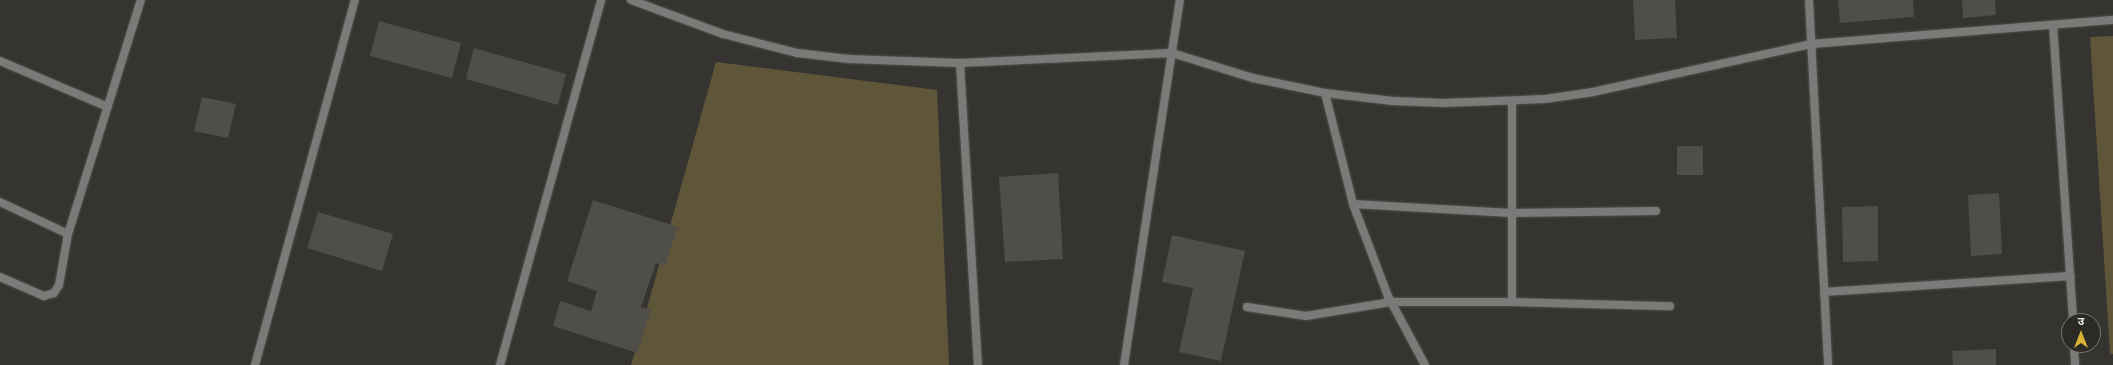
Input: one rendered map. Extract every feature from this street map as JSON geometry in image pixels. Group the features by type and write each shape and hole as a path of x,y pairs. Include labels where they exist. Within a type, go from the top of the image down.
{"street":[{"path":"0,278 44,296 54,293 59,285 68,234 141,0"},
{"path":"255,365 355,0"},
{"path":"500,365 601,0"},
{"path":"631,0 723,34 797,53 849,59 960,63 1172,53 1253,78 1325,93 1393,101 1512,101 1593,92 1812,44 2113,20"},
{"path":"1124,365 1180,0"},
{"path":"1809,0 1828,365"},
{"path":"2053,25 2072,313"},
{"path":"0,61 108,107"},
{"path":"960,63 978,365"},
{"path":"1325,93 1353,204 1391,302 1425,365"},
{"path":"1512,101 1512,302"},
{"path":"0,202 68,234"},
{"path":"1353,204 1511,213 1656,211"},
{"path":"1824,292 2070,276"},
{"path":"1247,307 1306,316 1391,302 1512,302 1670,306"},
{"path":"2075,353 2076,365"}],"shaded area":[{"path":"2113,36 2113,354 2110,354 2090,37"},
{"path":"716,62 937,90 949,365 631,365"}],"building":[{"path":"1633,0 1675,0 1677,38 1635,40"},
{"path":"1838,0 1913,0 1914,17 1840,23"},
{"path":"1962,0 1995,0 1996,15 1963,18"},
{"path":"379,21 461,43 452,78 370,56"},
{"path":"474,48 566,74 558,105 466,79"},
{"path":"202,97 236,104 228,138 194,131"},
{"path":"1677,146 1703,146 1703,175 1677,175"},
{"path":"1058,173 1063,259 1005,262 999,177"},
{"path":"1999,193 2002,254 1971,256 1968,195"},
{"path":"593,200 678,227 665,266 656,263 641,307 651,310 637,353 553,326 560,301 591,311 597,291 567,281"},
{"path":"1878,206 1878,261 1843,262 1842,207"},
{"path":"318,212 393,234 382,271 307,248"},
{"path":"1172,235 1245,251 1221,361 1179,352 1193,288 1162,282"},
{"path":"1996,349 1996,365 1953,365 1952,351"}]}
